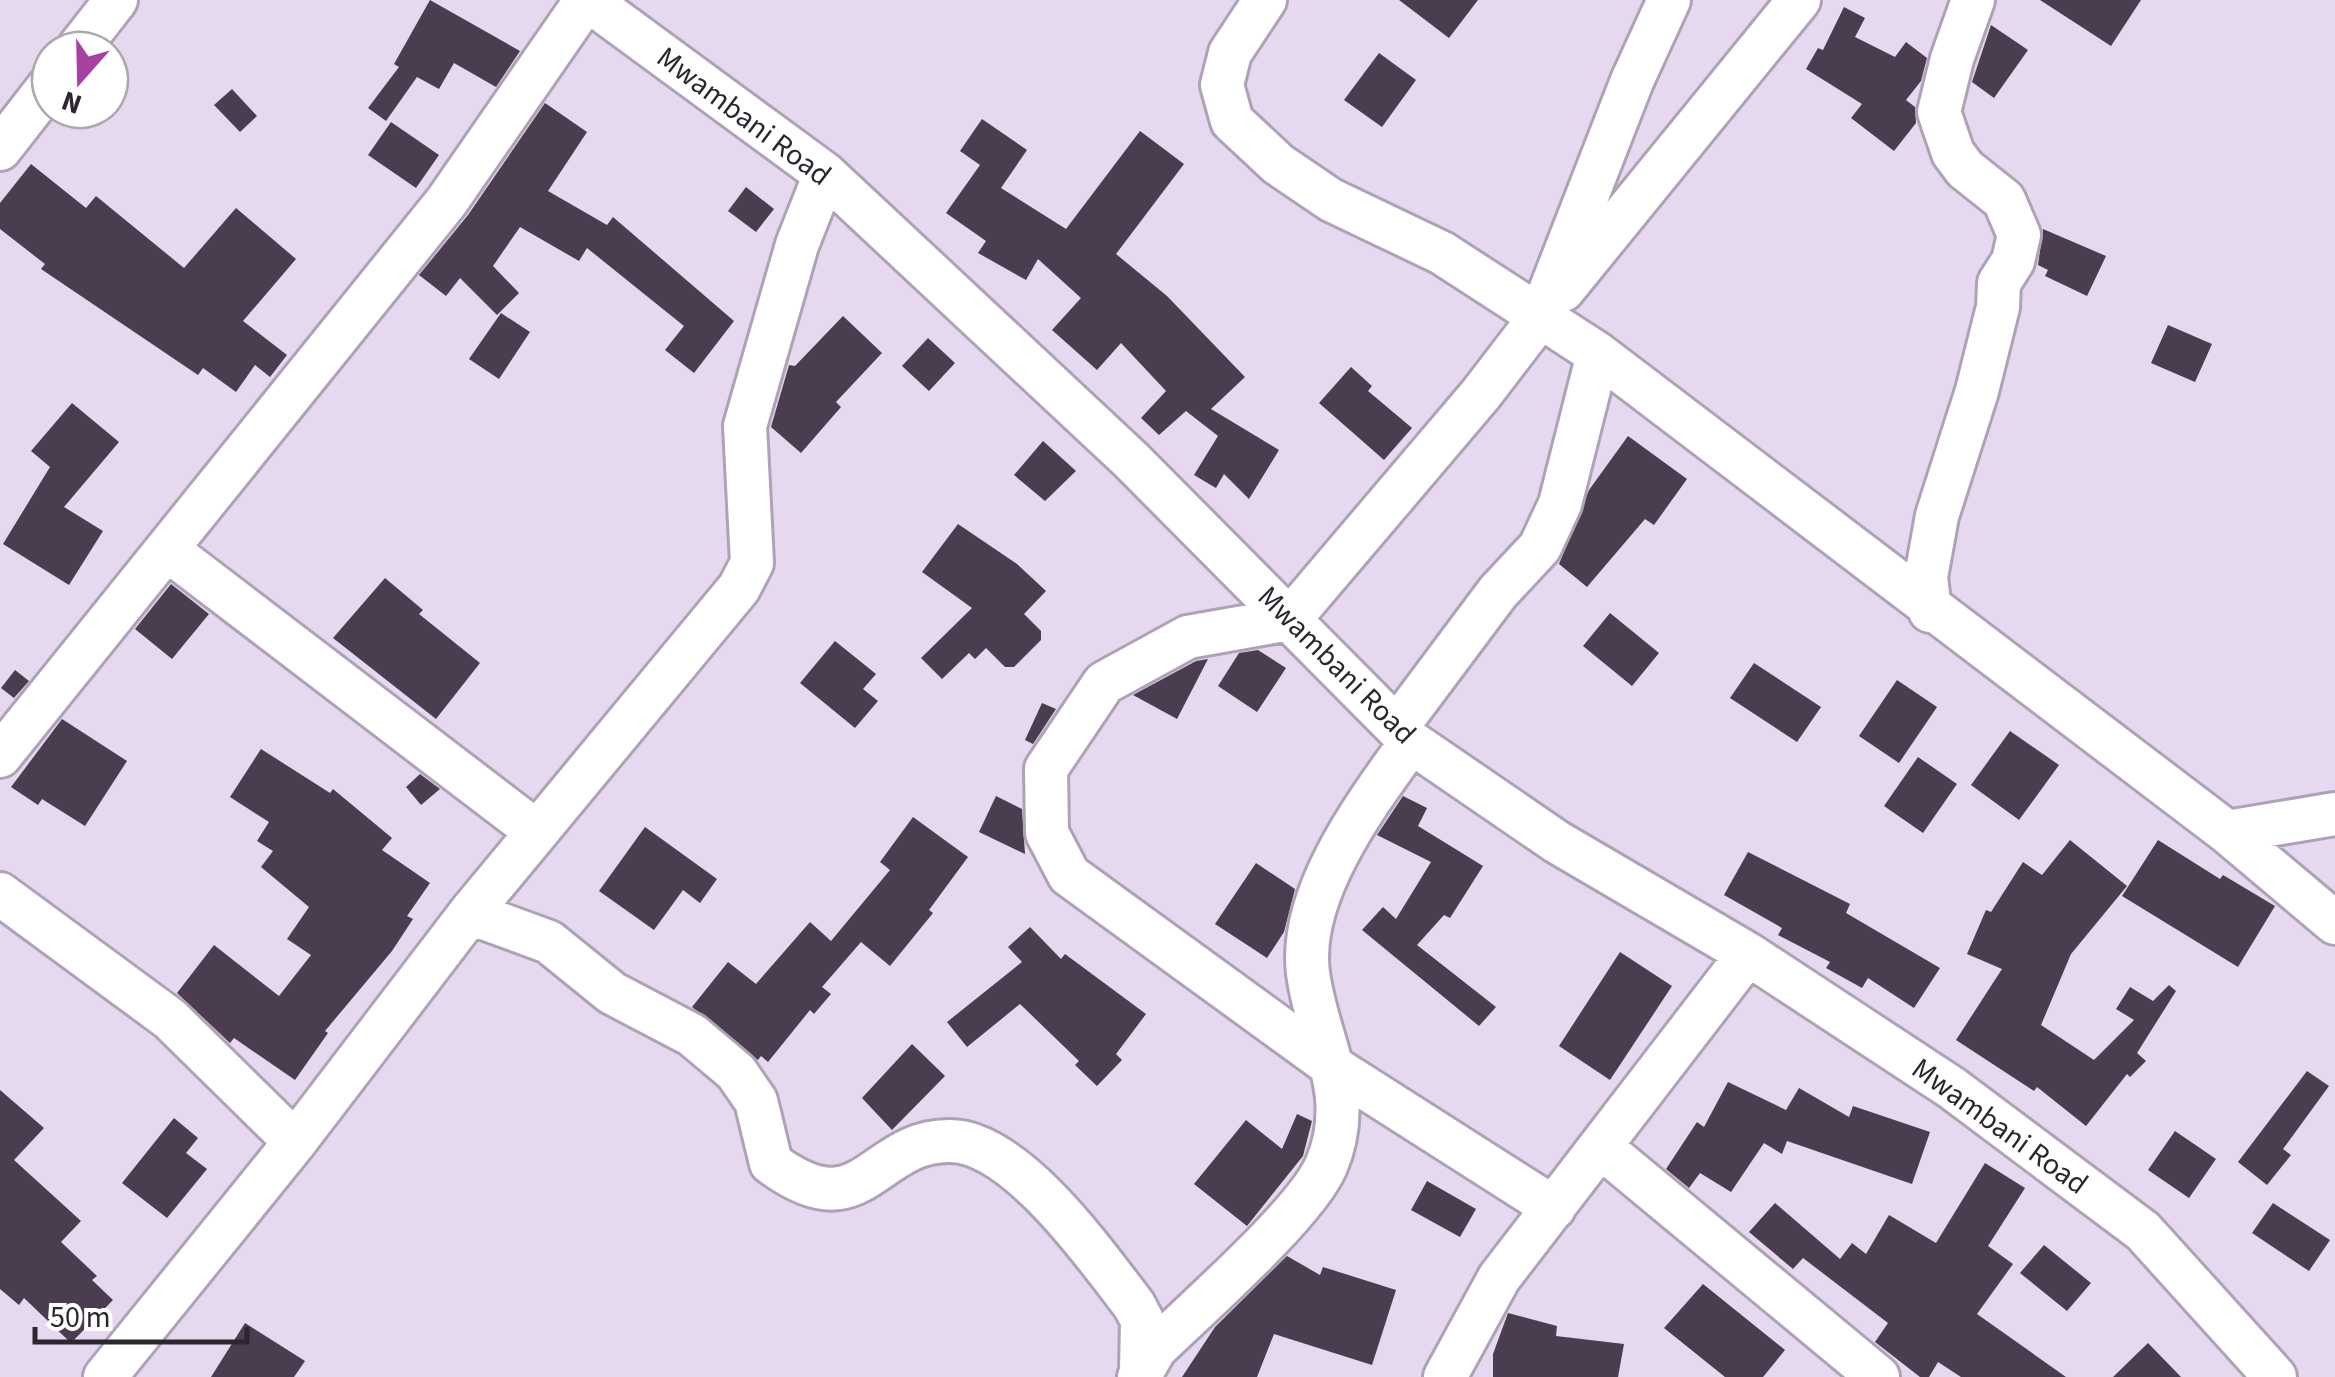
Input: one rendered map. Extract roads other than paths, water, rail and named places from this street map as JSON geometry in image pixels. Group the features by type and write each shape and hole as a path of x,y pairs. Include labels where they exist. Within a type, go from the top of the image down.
{"street":[{"path":"93,30 116,0"},
{"path":"0,756 447,202 587,0"},
{"name":"Mwambani Road","path":"587,0 826,174 1131,460 1404,735 1557,842 1748,954 1952,1088 2142,1231 2274,1377"},
{"path":"1265,0 1230,53 1222,85 1232,121 1278,164 1331,200 1442,252 1598,354 1930,611 2227,832 2335,922"},
{"path":"1540,317 1632,81 1669,0"},
{"path":"1554,1208 1336,1069 1069,875 1047,833 1046,769 1104,683 1188,637 1290,620 1481,394 1799,0"},
{"path":"1930,611 1926,576 1936,516 1977,391 1998,308 1999,283 2012,261 2018,235 2004,200 1964,169 1953,152 1940,112 1952,59 1974,0"},
{"path":"0,149 30,111"},
{"path":"105,1377 295,1142 470,913 713,621 752,563 745,426 797,245 826,174"},
{"path":"1140,1374 1155,1349 1315,1184 1336,1135 1336,1069 1308,973 1308,938 1315,908 1358,817 1404,735 1498,592 1540,547 1560,504 1598,354"},
{"path":"169,551 537,832"},
{"path":"2227,832 2335,814"},
{"path":"0,894 170,1020 295,1142"},
{"path":"470,913 549,942 612,992 692,1035 736,1072 756,1101 771,1164 798,1183 828,1191 849,1187 930,1143 954,1140 984,1151 1030,1180 1134,1305 1142,1320 1140,1374"},
{"path":"1445,1377 1499,1278 1748,954"},
{"path":"1602,1148 1878,1377"}]}
